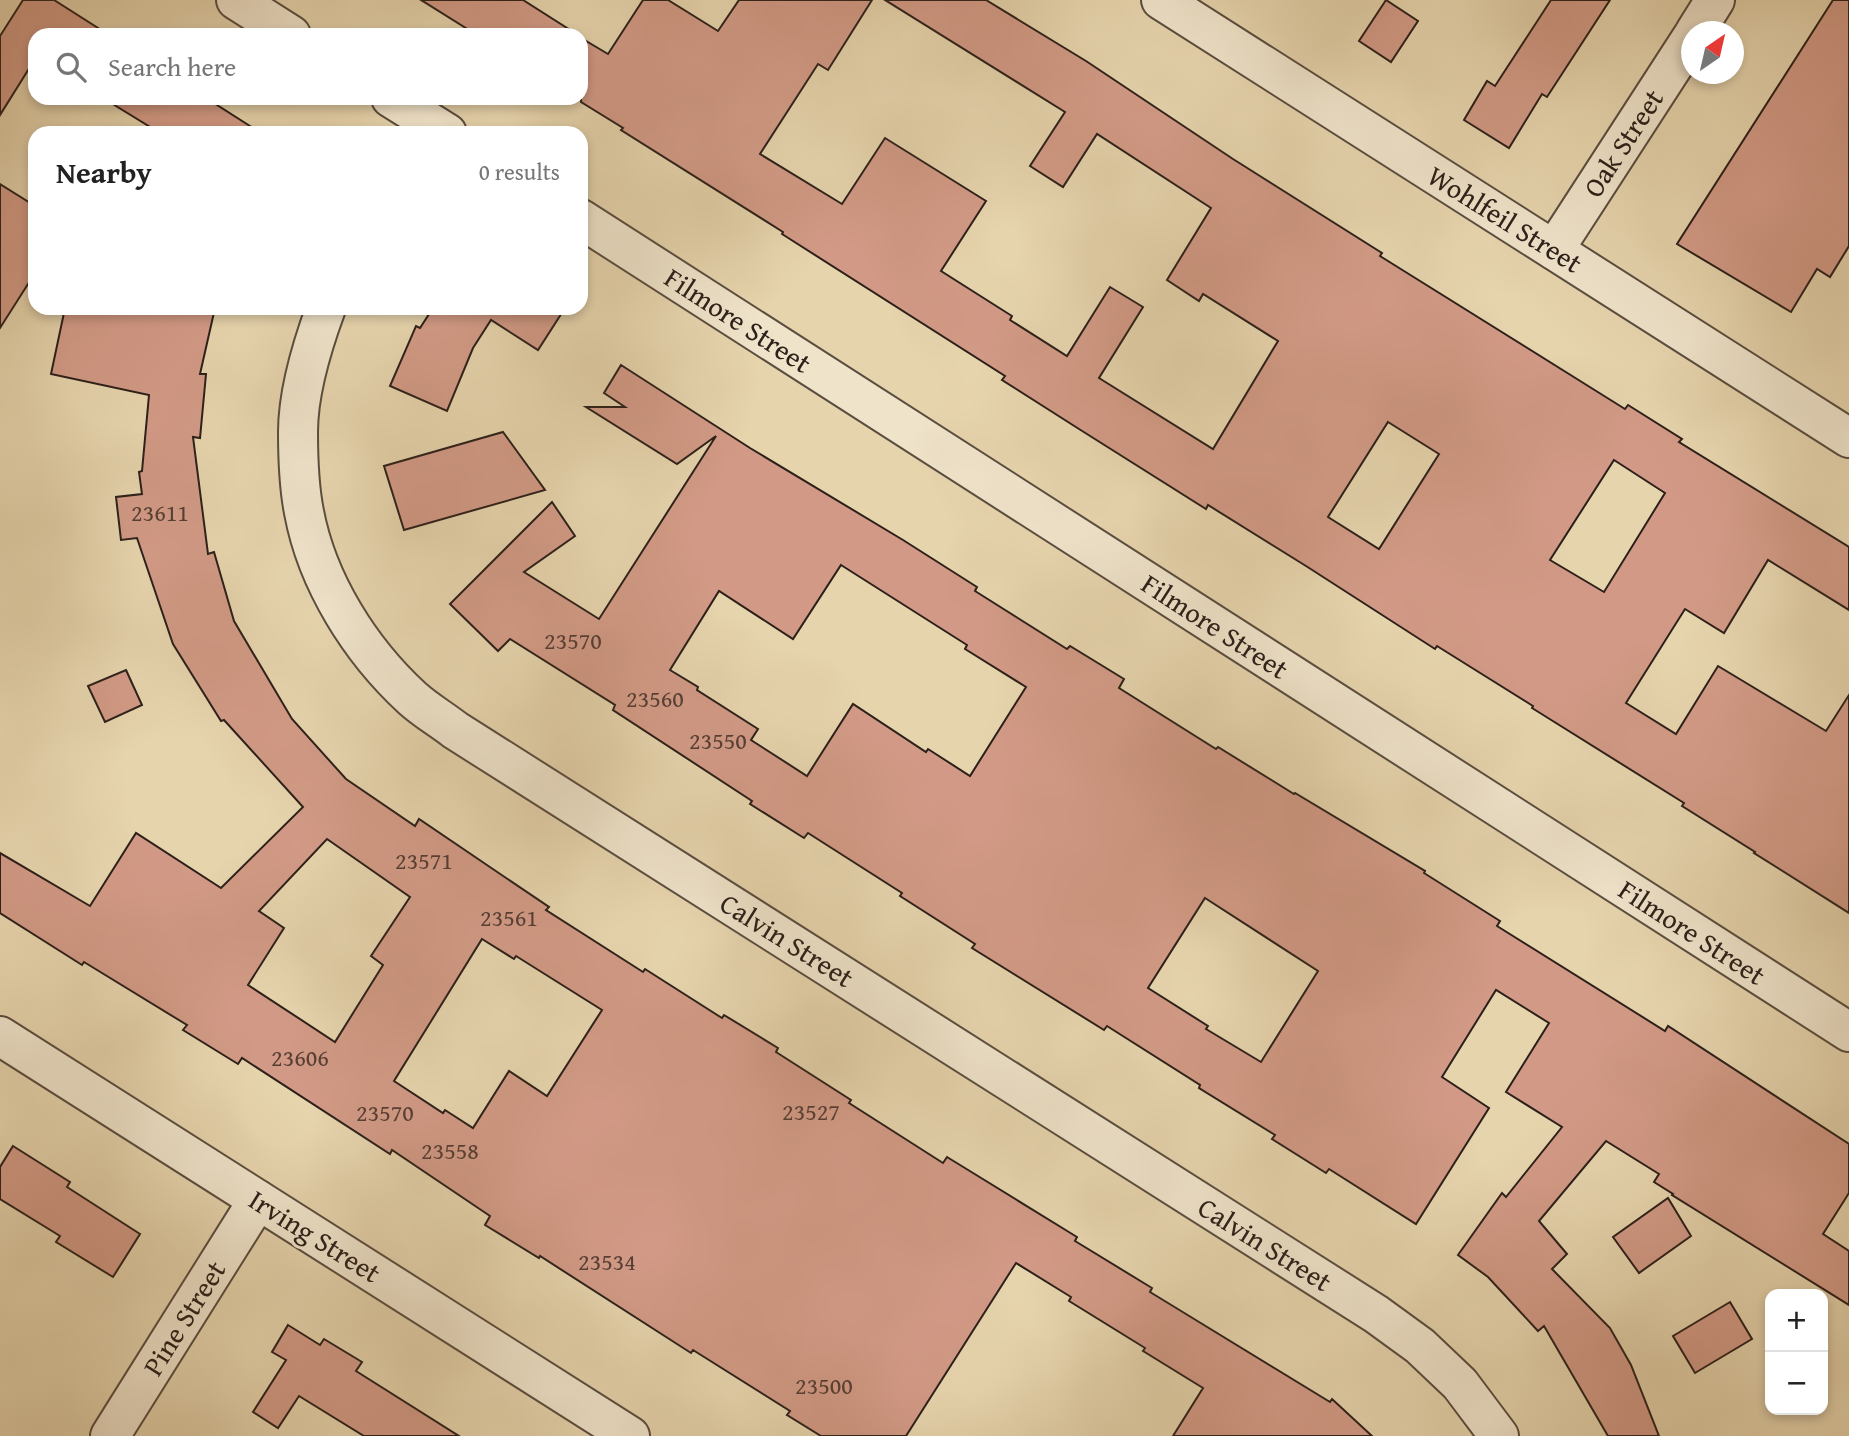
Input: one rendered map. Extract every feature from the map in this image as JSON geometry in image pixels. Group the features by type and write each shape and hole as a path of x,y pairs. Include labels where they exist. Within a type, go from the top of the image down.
{"street":[{"path":"236,0 280,28"},
{"name":"Wohlfeil Street","path":"1161,0 1849,438"},
{"path":"1702,21 1715,0"},
{"name":"Oak Street","path":"1554,250 1681,54"},
{"path":"401,105 432,126"},
{"name":"Filmore Street","path":"588,223 1849,1032"},
{"name":"Calvin Street","path":"324,315 304,383 298,430 304,511 316,553 339,605 364,644 413,699 455,730 1376,1314 1420,1346 1460,1384 1499,1436"},
{"name":"Irving Street","path":"0,1036 630,1436"},
{"name":"Pine Street","path":"110,1436 258,1200"}],"building":[{"path":"23,0 54,0 98,28 28,28 28,70 0,115 0,36"},
{"path":"421,0 523,0 567,28 466,28"},
{"path":"643,0 668,0 718,31 739,0 872,0 828,70 818,64 760,154 842,204 885,138 986,201 941,271 1012,316 1010,320 1067,356 1110,287 1143,307 1099,378 1213,449 1278,341 1203,294 1199,301 1167,280 1211,208 1097,134 1063,187 1030,166 1065,112 885,0 986,0 1086,61 1233,159 1382,253 1380,256 1625,409 1628,405 1682,439 1679,442 1849,547 1849,610 1768,560 1724,633 1685,609 1626,703 1676,734 1718,666 1826,731 1849,695 1849,913 1682,806 1684,803 1532,708 1533,706 1437,646 1435,649 1208,505 1206,509 1002,380 1005,376 621,130 623,128 586,105 588,105 588,42 608,54","holes":["1388,422 1439,454 1379,549 1328,517","1614,460 1665,493 1604,592 1550,560"]},
{"path":"1386,0 1418,21 1391,62 1359,41"},
{"path":"1551,0 1610,0 1547,97 1542,94 1509,148 1464,120 1487,81 1495,86"},
{"path":"1833,0 1849,0 1849,246 1830,277 1817,269 1791,312 1677,244"},
{"path":"114,105 217,105 250,126 149,126"},
{"path":"0,184 28,202 28,284 0,328"},
{"path":"64,315 213,315 200,374 206,374 200,438 193,437 208,554 214,552 234,621 292,719 346,779 415,826 419,819 549,907 546,910 643,972 645,969 722,1018 724,1015 778,1048 776,1052 851,1100 849,1103 943,1163 947,1157 1077,1237 1075,1241 1152,1288 1150,1292 1330,1402 1332,1399 1372,1436 1173,1436 1203,1388 1143,1351 1145,1348 1069,1301 1071,1297 1016,1263 906,1436 821,1436 787,1415 790,1411 693,1350 691,1353 540,1256 539,1258 485,1225 490,1216 392,1150 390,1154 242,1058 238,1064 183,1030 187,1025 84,962 82,965 0,913 0,853 90,906 136,833 221,888 303,807 224,720 221,721 173,644 137,538 121,540 116,497 142,494 139,472 142,471 149,395 51,374","holes":["327,839 410,897 371,956 383,965 335,1042 248,985 284,928 259,911","482,939 514,959 516,956 602,1010 547,1096 509,1071 473,1128 445,1110 443,1113 394,1081"]},
{"path":"428,315 560,315 538,350 491,320 473,348 447,411 390,386 416,326 420,328"},
{"path":"621,365 750,448 977,587 975,591 1067,649 1070,646 1124,679 1119,688 1216,749 1218,747 1425,871 1424,873 1500,921 1497,926 1665,1031 1668,1026 1849,1144 1849,1193 1823,1234 1849,1251 1849,1305 1828,1292 1828,1289 1823,1289 1672,1195 1654,1182 1659,1174 1606,1141 1539,1221 1567,1254 1552,1269 1610,1328 1631,1365 1659,1436 1608,1436 1544,1326 1538,1331 1488,1277 1458,1255 1502,1193 1506,1197 1562,1127 1506,1092 1549,1023 1496,990 1442,1077 1489,1108 1416,1224 1329,1169 1326,1173 1272,1139 1275,1135 1107,1026 1104,1030 972,948 975,944 900,896 902,893 808,833 804,838 750,804 752,801 613,710 615,705 510,639 498,651 450,604 552,502 575,536 524,572 599,619 716,436 677,464 586,407 625,407 604,393","holes":["841,565 967,645 965,649 1026,687 970,776 928,749 926,752 853,704 807,776 751,740 758,729 670,670 719,591 793,639","1205,898 1318,971 1261,1062 1206,1029 1208,1026 1148,988"]},
{"path":"503,432 545,490 404,530 384,466"},
{"path":"126,670 142,705 105,722 88,686"},
{"path":"13,1146 70,1182 67,1187 140,1234 113,1277 56,1242 60,1236 0,1199 0,1167"},
{"path":"1668,1198 1691,1236 1639,1273 1613,1237"},
{"path":"1730,1302 1752,1339 1695,1373 1673,1336"},
{"path":"288,1325 320,1345 324,1339 362,1362 356,1371 459,1436 364,1436 299,1396 278,1428 253,1412 286,1360 272,1352"}]}
